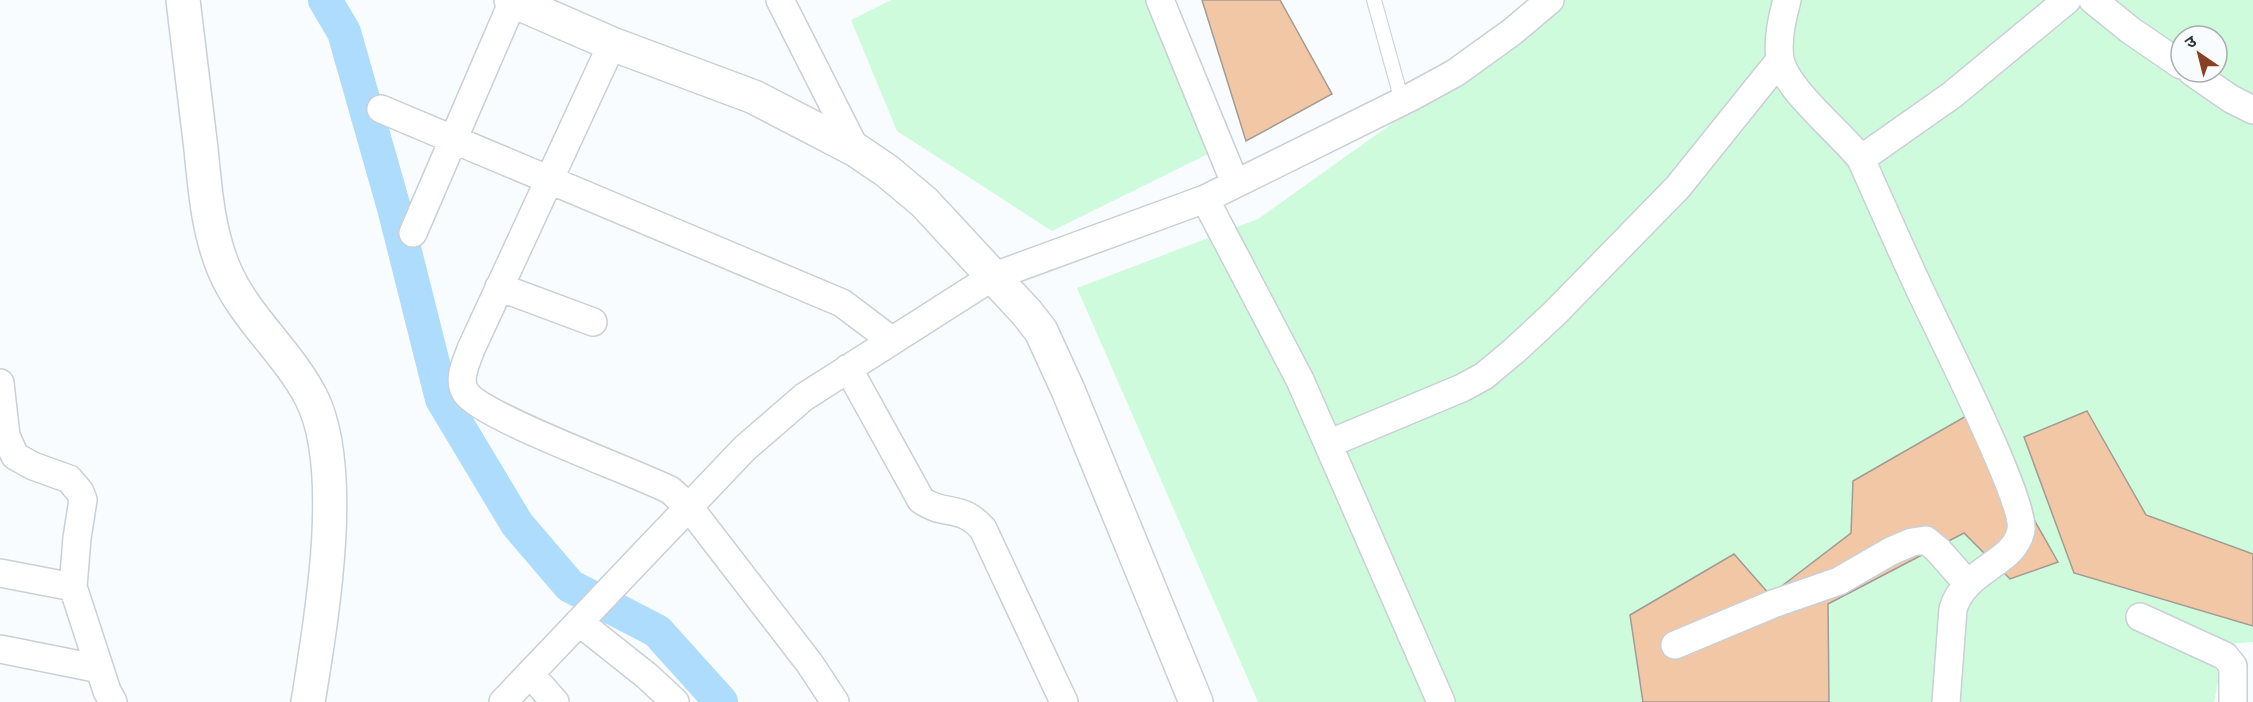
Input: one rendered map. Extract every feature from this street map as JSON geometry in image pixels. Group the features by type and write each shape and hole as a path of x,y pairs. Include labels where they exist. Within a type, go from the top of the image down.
{"street":[{"path":"183,0 209,218 224,270 254,318 284,355 300,380 322,426 329,491 325,594 308,702"},
{"path":"413,233 455,140 512,0 612,44 754,97 856,150 887,171 924,202 1028,313 1041,331 1068,390 1196,702"},
{"path":"780,0 856,150"},
{"path":"1160,0 1235,183"},
{"path":"503,702 761,434 804,397 992,277 1205,199 1402,102 1455,73 1512,32 1550,0"},
{"path":"1787,0 1779,47 1780,60 1785,74 1795,88 1845,139 1861,159 1999,460 2019,512 2022,528 2017,542 2003,557 1967,583 1957,595 1953,609 1947,702"},
{"path":"1861,159 1952,95 2067,0"},
{"path":"2093,0 2122,24 2169,57"},
{"path":"612,44 471,349 462,377 466,394 505,418 670,490 689,507 810,664 835,702"},
{"path":"1328,444 1462,388 1484,376 1514,351 1554,314 1678,187 1780,60"},
{"path":"2209,84 2231,99 2253,110"},
{"path":"381,109 842,303 891,340"},
{"path":"1205,199 1295,369 1441,702"},
{"path":"499,287 593,322"},
{"path":"848,368 921,500 932,508 971,516 983,529 1064,702"},
{"path":"0,383 6,436 15,456 33,466 69,479 80,492 83,500 73,587 113,702"},
{"path":"1675,645 1773,604 1839,581 1912,542 1926,540 1967,583"},
{"path":"0,573 73,587"},
{"path":"2140,617 2224,656 2233,666 2233,702"},
{"path":"579,622 647,676 675,702"},
{"path":"0,649 100,669"},
{"path":"530,674 555,702"}],"lane":[{"path":"1374,0 1402,102"}],"green space":[{"path":"891,0 1167,0 1196,48 1230,143 1052,231 897,131 851,20"},
{"path":"1565,0 2253,0 2253,642 2226,644 2214,702 1258,702 1077,288 1258,219"}],"building":[{"path":"1202,0 1280,0 1332,94 1246,141"},
{"path":"2087,411 2146,515 2253,554 2253,626 2074,573 2024,437"},
{"path":"1973,412 2058,562 2010,579 1964,533 1828,604 1829,702 1643,702 1630,615 1734,554 1770,595 1851,533 1853,481"}],"waterway":[{"path":"325,0 344,32 394,208 442,399 517,524 570,586 657,631 721,702"}]}
